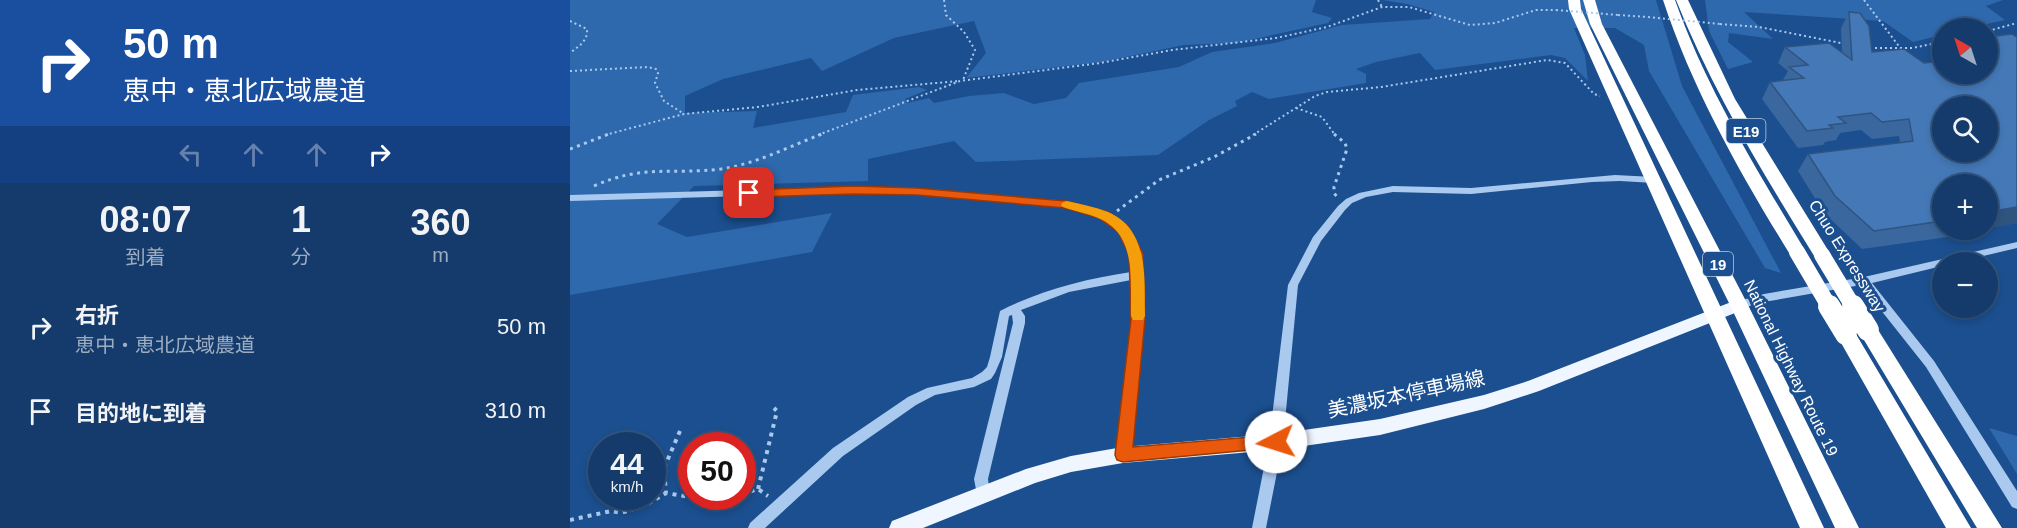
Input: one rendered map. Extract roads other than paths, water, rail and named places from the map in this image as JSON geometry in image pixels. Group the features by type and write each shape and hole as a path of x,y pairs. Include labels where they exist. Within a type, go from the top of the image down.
{"highway":[{"name":"19","path":"1574,0 1575,9 1613,95 1812,528"},
{"name":"National Highway Route 19","path":"1589,0 1596,24 1739,305 1847,528"},
{"name":"E19","path":"1669,0 1690,59 1711,102 1959,528"},
{"name":"Chuo Expressway","path":"1682,0 1706,60 1770,173 1990,528"}],"main road":[{"name":"美濃坂本停車場線","path":"899,528 1053,469 1123,455 1276,442 1380,427 1484,402 1533,386 1739,305"}],"street":[{"path":"1259,528 1276,442 1293,285 1298,271 1330,221 1347,203 1366,194 1398,190 1487,190 1610,177 1654,180"},
{"path":"573,199 854,190 917,192 1066,204 1108,218 1124,229 1136,254 1138,319 1123,455"},
{"path":"1739,305 1764,298 1864,281 2017,245"},
{"path":"755,528 838,452 919,397 941,388 976,382 985,376 991,370 995,359 1004,314 1034,298 1059,290 1137,275"},
{"path":"1864,281 1930,364 2017,503"},
{"path":"983,496 981,479 1019,323 1019,316 1014,308"}]}
